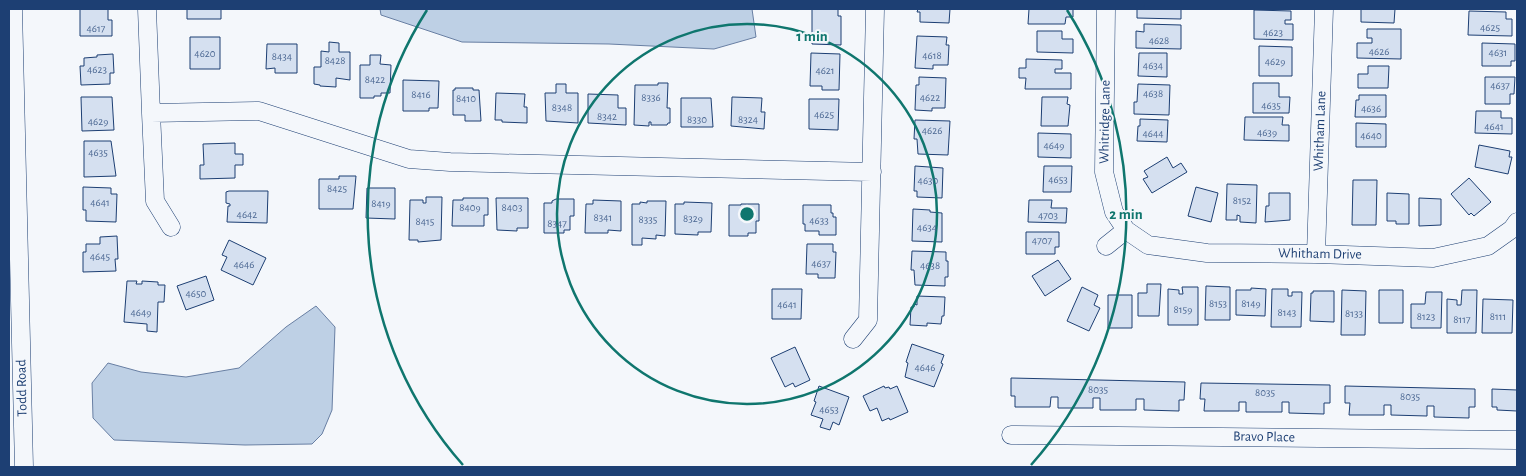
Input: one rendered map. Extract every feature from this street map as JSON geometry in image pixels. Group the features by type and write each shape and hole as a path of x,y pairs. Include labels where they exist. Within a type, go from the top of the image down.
{"street":[{"name":"Todd Road","path":"13,9 24,467"},
{"path":"147,9 155,201 171,227"},
{"path":"852,339 868,320 875,9"},
{"name":"Whitridge Lane","path":"1106,9 1104,172 1114,212 1126,230"},
{"name":"Whitham Lane","path":"1316,254 1324,9"},
{"path":"151,113 258,111 409,159 450,162 872,172"},
{"name":"Whitham Drive","path":"1126,230 1148,245 1207,253 1433,258 1488,246 1515,229"},
{"path":"1106,246 1126,230"},
{"name":"Bravo Place","path":"1011,435 1517,440"}],"water":[{"path":"380,9 752,9 756,37 714,49 609,44 462,42 381,15"},
{"path":"316,306 335,327 332,410 322,434 312,444 245,445 114,440 93,418 92,383 108,363 141,372 186,377 239,368 286,327"}],"building":[{"path":"80,9 108,9 108,20 112,20 112,36 80,36"},
{"path":"187,9 221,9 221,19 187,19"},
{"path":"812,9 838,9 838,16 841,16 841,45 812,44"},
{"path":"918,9 950,9 949,23 920,22 920,12 917,12"},
{"path":"1029,9 1073,9 1073,17 1066,17 1065,24 1028,24"},
{"path":"1137,9 1181,9 1181,19 1137,18"},
{"path":"1361,9 1395,9 1394,23 1361,22"},
{"path":"1254,10 1291,11 1291,20 1285,20 1285,24 1293,24 1293,40 1254,39"},
{"path":"1469,11 1506,12 1506,19 1512,19 1512,36 1468,35"},
{"path":"1144,24 1181,25 1181,49 1136,48 1136,31 1144,32"},
{"path":"1367,29 1401,29 1401,59 1357,58 1357,43 1372,43 1372,38 1367,38"},
{"path":"1037,31 1062,31 1062,39 1073,39 1073,53 1037,52"},
{"path":"917,36 947,37 946,45 949,45 948,65 933,65 933,69 915,68"},
{"path":"190,37 220,37 220,69 190,69"},
{"path":"329,42 339,43 339,52 350,52 350,80 336,78 336,87 314,84 314,67 321,67 321,51 329,52"},
{"path":"1482,43 1515,44 1515,61 1511,61 1511,66 1482,66"},
{"path":"267,44 297,44 297,73 275,73 275,68 266,69"},
{"path":"1259,46 1292,47 1292,76 1259,76"},
{"path":"811,53 840,54 839,90 822,90 822,86 810,86"},
{"path":"1139,53 1167,53 1167,77 1138,76"},
{"path":"113,54 114,73 110,73 110,84 81,85 80,66 84,66 84,58"},
{"path":"370,55 381,55 380,64 391,65 390,93 381,93 381,96 374,96 374,98 360,98 360,65 370,65"},
{"path":"1026,59 1062,60 1062,69 1055,69 1055,73 1071,73 1071,89 1025,89 1026,78 1019,78 1019,68 1026,68"},
{"path":"1368,66 1389,66 1388,88 1358,88 1358,74 1368,74"},
{"path":"919,77 946,78 945,108 932,108 932,111 915,110 916,85 919,85"},
{"path":"1485,77 1515,77 1514,94 1510,94 1510,104 1485,104"},
{"path":"403,80 439,81 438,108 429,108 429,111 403,111"},
{"path":"658,83 668,83 667,108 670,108 670,123 667,125 651,125 651,122 649,122 649,126 634,125 635,85 658,85"},
{"path":"1253,83 1279,83 1279,97 1290,97 1289,113 1253,113"},
{"path":"556,84 566,84 566,93 578,93 578,123 546,121 545,93 556,93"},
{"path":"1138,84 1170,85 1169,115 1134,114 1134,102 1137,102"},
{"path":"455,88 479,90 481,121 465,121 465,115 453,115 453,90"},
{"path":"496,93 525,94 524,107 527,107 527,123 495,120"},
{"path":"588,94 618,95 618,108 626,108 626,125 588,123"},
{"path":"1359,95 1386,95 1386,117 1355,117 1356,100 1359,100"},
{"path":"81,97 112,97 114,130 82,131"},
{"path":"732,97 762,98 761,112 765,112 764,129 731,126"},
{"path":"1042,97 1068,97 1067,104 1070,105 1068,126 1041,126"},
{"path":"681,98 711,98 713,127 681,127"},
{"path":"809,99 839,99 838,130 809,129"},
{"path":"1476,111 1501,111 1501,118 1512,118 1512,134 1475,133"},
{"path":"1245,117 1283,117 1282,125 1289,125 1289,141 1244,140"},
{"path":"1140,119 1168,120 1167,142 1137,141"},
{"path":"915,120 950,121 948,155 918,154 917,139 914,139"},
{"path":"1356,123 1386,124 1386,147 1356,147"},
{"path":"1038,133 1071,134 1071,158 1038,157"},
{"path":"84,141 111,141 116,176 84,177"},
{"path":"235,143 235,154 243,154 243,165 235,165 235,178 200,179 200,165 204,165 203,144"},
{"path":"1479,145 1510,151 1509,157 1512,157 1508,174 1475,167"},
{"path":"1167,157 1173,168 1181,163 1187,172 1152,193 1143,179 1148,177 1144,171"},
{"path":"915,166 943,168 942,198 917,197 917,191 914,191"},
{"path":"1044,166 1072,166 1071,192 1043,192"},
{"path":"339,176 356,176 353,209 319,209 319,179 339,179"},
{"path":"1469,178 1491,202 1474,216 1471,213 1469,215 1451,194"},
{"path":"1353,180 1377,180 1376,225 1352,225"},
{"path":"1227,184 1257,185 1256,223 1240,222 1240,216 1237,215 1237,220 1226,220"},
{"path":"83,187 111,188 111,194 117,194 116,222 86,221 86,210 83,210"},
{"path":"1196,187 1218,193 1211,222 1188,216"},
{"path":"367,188 395,188 395,219 366,218"},
{"path":"268,191 267,223 227,222 228,206 230,204 226,203 226,192"},
{"path":"1269,193 1290,193 1290,220 1265,222 1266,206 1269,206"},
{"path":"1387,193 1409,194 1409,224 1396,224 1396,221 1387,221"},
{"path":"426,197 442,197 441,240 418,242 418,240 409,240 410,200 423,200 423,203 426,203"},
{"path":"463,198 488,198 488,215 484,215 484,226 452,226 453,200 463,200"},
{"path":"496,198 528,198 528,228 517,228 517,231 497,230"},
{"path":"1419,198 1441,199 1441,225 1419,226"},
{"path":"556,199 574,199 574,216 570,216 570,230 564,230 564,233 544,233 544,203 552,203"},
{"path":"593,200 621,201 621,231 608,230 608,233 585,233 586,204 593,204"},
{"path":"1029,200 1052,200 1051,208 1067,208 1066,223 1028,222"},
{"path":"647,201 666,201 665,236 656,235 656,239 642,238 642,245 632,245 632,204 647,203"},
{"path":"684,202 712,203 711,232 698,232 698,235 675,234 675,204 684,204"},
{"path":"759,204 759,221 756,221 756,233 748,233 748,236 729,236 729,205"},
{"path":"803,205 831,205 831,213 833,213 833,217 836,217 836,235 819,235 819,231 805,231"},
{"path":"913,209 942,213 942,242 912,241"},
{"path":"1026,232 1059,232 1059,247 1055,247 1055,254 1026,254"},
{"path":"117,236 118,259 115,259 116,271 83,272 83,252 86,252 86,244 100,244 100,237"},
{"path":"229,240 266,258 253,285 221,270 227,257 222,255"},
{"path":"807,244 833,244 833,252 836,252 835,278 818,278 818,274 806,274"},
{"path":"912,251 946,252 948,277 945,277 945,286 915,285 914,270 911,270"},
{"path":"1058,260 1071,279 1045,296 1032,276"},
{"path":"206,276 214,300 186,310 177,286"},
{"path":"127,281 137,281 136,284 142,284 142,281 158,282 158,285 165,285 164,302 158,302 157,332 147,331 147,324 124,322"},
{"path":"1147,284 1161,284 1159,316 1138,316 1138,293 1147,293"},
{"path":"1206,286 1230,287 1230,320 1205,320"},
{"path":"1082,287 1098,295 1094,305 1100,308 1089,331 1067,321"},
{"path":"1182,287 1198,287 1198,325 1168,325 1168,289 1179,290 1179,294 1183,294"},
{"path":"1251,288 1266,289 1265,316 1236,315 1236,290 1251,290"},
{"path":"772,289 802,289 801,319 772,319"},
{"path":"1272,289 1288,289 1288,296 1292,296 1292,292 1302,292 1301,327 1271,327"},
{"path":"1342,290 1366,291 1365,335 1341,335"},
{"path":"1379,290 1403,290 1403,323 1379,323"},
{"path":"1462,290 1477,290 1476,333 1447,333 1447,299 1457,300 1457,305 1461,305"},
{"path":"1313,291 1334,291 1334,322 1310,321 1311,293"},
{"path":"1426,292 1442,292 1441,328 1411,328 1411,304 1425,304"},
{"path":"1108,295 1132,295 1132,328 1108,328"},
{"path":"917,296 945,297 944,316 942,316 941,324 927,323 927,326 910,325 911,307 914,307 914,304 917,305"},
{"path":"1483,299 1513,300 1512,333 1482,333"},
{"path":"912,344 944,355 941,363 943,364 934,387 905,377 908,363 906,362"},
{"path":"795,347 810,380 795,387 793,383 785,387 771,358"},
{"path":"1011,378 1185,382 1184,400 1179,400 1179,411 1144,410 1144,399 1136,399 1136,410 1100,410 1100,398 1093,398 1093,408 1058,408 1058,397 1051,397 1050,407 1015,407 1015,396 1011,396"},
{"path":"1201,383 1330,385 1330,403 1324,403 1324,414 1289,413 1289,402 1282,402 1282,412 1246,412 1246,402 1239,402 1239,411 1204,411 1205,399 1200,399"},
{"path":"819,386 849,397 839,425 833,422 830,430 820,427 823,419 811,415"},
{"path":"884,386 890,389 897,386 908,412 890,420 889,418 882,421 877,408 870,411 863,396"},
{"path":"1345,386 1475,389 1475,407 1469,407 1469,418 1434,417 1434,406 1427,406 1427,416 1391,415 1391,405 1384,405 1384,415 1349,415 1350,403 1345,403"},
{"path":"1492,389 1517,390 1517,411 1497,410 1497,407 1492,407"}]}
